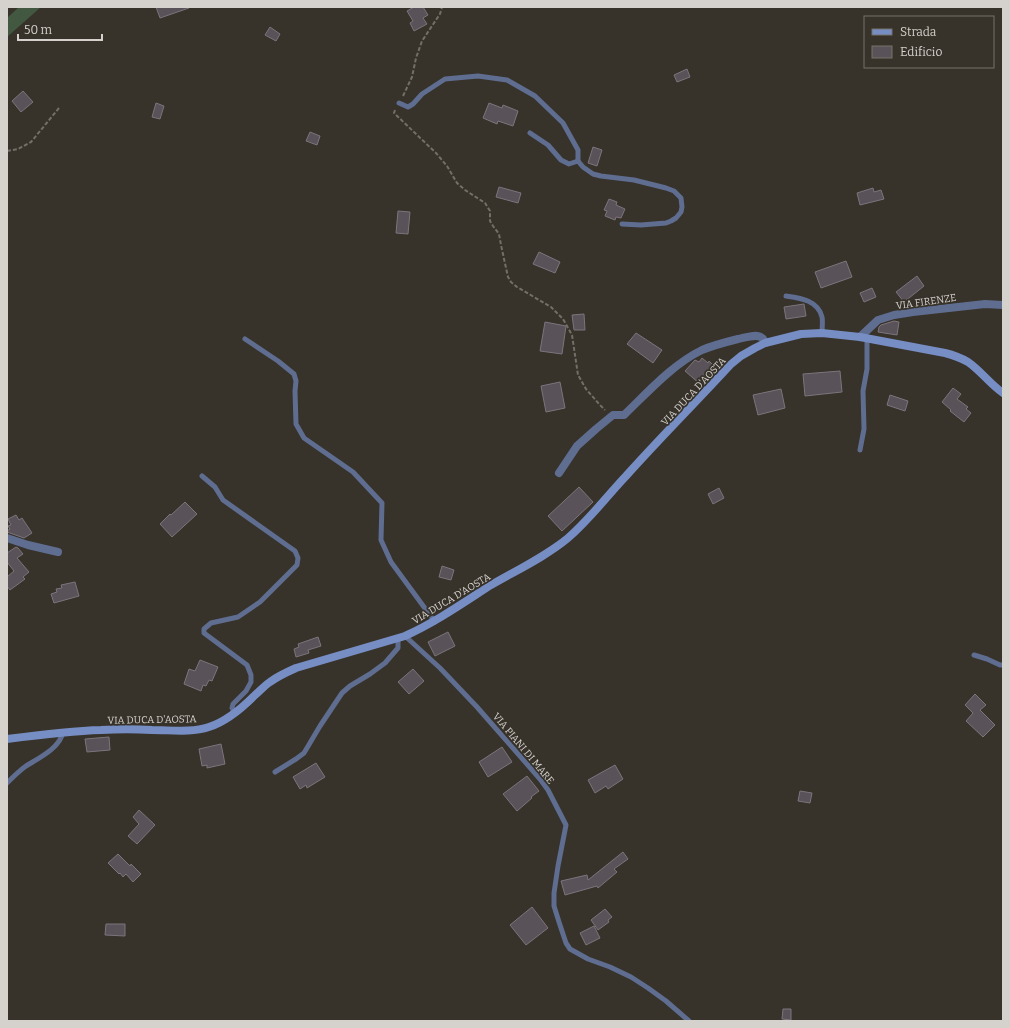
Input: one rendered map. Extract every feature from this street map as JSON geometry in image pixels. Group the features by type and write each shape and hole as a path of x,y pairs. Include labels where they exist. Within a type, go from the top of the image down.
{"main road":[{"name":"VIA DUCA D'AOSTA","path":"7,739 63,732 100,730 183,731 199,730 210,727 235,713 269,682 281,674 296,668 402,637 435,622 492,585 552,551 570,536 730,365 741,356 765,343 801,334 822,333 864,338 945,353 957,356 968,362 1003,393"}],"street":[{"name":"VIA FIRENZE","path":"864,338 878,320 894,315 985,304 1003,305"},
{"name":"VIA DUCA D'AOSTA","path":"559,473 577,446 613,415 624,415 671,370 687,359 703,350 721,343 750,336 759,336 763,338 765,343"},
{"path":"7,538 58,552"}],"lane":[{"path":"399,103 408,107 413,104 422,94 445,79 478,76 507,80 535,96 562,123 578,150 578,161 583,167 593,174 634,180 666,188 674,191 681,198 681,212 671,221 666,223 641,225 622,224"},
{"path":"530,133 548,145 561,160 569,164 578,161"},
{"path":"786,296 807,300 816,306 822,316 822,333"},
{"path":"860,450 864,429 863,391 868,369 864,338"},
{"path":"245,339 278,361 294,374 296,381 296,424 304,438 353,472 382,503 381,540 391,562 435,622"},
{"path":"202,476 215,486 224,500 295,551 298,558 297,565 260,602 238,617 211,623 204,629 204,633 247,665 251,675 251,682 246,691 233,704 232,708 235,713"},
{"path":"275,772 304,753 342,693 385,663 398,648 402,637"},
{"name":"VIA PIANI DI MARE","path":"402,637 440,668 472,702 548,790 566,825 558,866 554,893 554,906 566,943 570,949 588,959 631,976 666,1001 689,1021"},
{"path":"974,655 1003,666"},
{"path":"7,783 58,743 63,732"}],"path":[{"path":"442,7 440,14 422,41 416,58 412,77 394,112 436,153 447,166 457,183 485,203 490,211 490,221 500,234 508,277 517,286 551,307 563,319 572,335 578,375 586,389 600,405 613,415"},
{"path":"7,151 18,149 31,142 59,108"}],"green space":[{"path":"19,7 41,7 7,37 7,18"}],"building":[{"path":"156,7 189,7 189,8 160,18"},
{"path":"414,7 423,7 428,15 423,18 427,24 414,31 410,23 413,21 407,11"},
{"path":"270,27 280,34 276,41 265,35"},
{"path":"687,69 690,77 677,82 674,75"},
{"path":"23,91 33,102 21,112 12,101"},
{"path":"156,103 164,106 160,119 152,117"},
{"path":"489,103 502,108 503,105 518,111 513,126 498,121 497,124 483,118"},
{"path":"310,132 320,136 317,145 306,141"},
{"path":"593,147 602,150 597,166 588,163"},
{"path":"499,187 521,193 518,203 496,197"},
{"path":"873,188 874,192 881,190 884,199 860,205 857,193"},
{"path":"609,199 617,202 616,205 625,209 621,218 616,217 615,220 605,216 607,211 604,210"},
{"path":"398,211 410,212 408,234 396,233"},
{"path":"539,252 560,262 555,273 533,264"},
{"path":"846,261 852,277 821,288 815,272"},
{"path":"917,276 924,286 904,302 896,292"},
{"path":"872,288 876,297 864,302 860,293"},
{"path":"804,304 806,316 786,319 784,307"},
{"path":"584,314 585,330 574,330 572,315"},
{"path":"894,321 899,322 897,335 878,332 881,325"},
{"path":"545,322 566,326 562,354 540,351"},
{"path":"636,333 662,350 653,363 627,344"},
{"path":"702,358 708,363 709,361 716,368 701,385 685,371 695,360 699,362"},
{"path":"840,371 842,392 805,396 803,374"},
{"path":"560,382 565,408 546,412 541,386"},
{"path":"953,388 961,394 957,399 968,407 966,409 971,413 964,422 950,411 951,410 942,402"},
{"path":"781,389 785,408 758,415 753,395"},
{"path":"890,395 908,401 905,411 887,405"},
{"path":"579,487 593,502 562,531 548,516"},
{"path":"719,488 724,498 713,504 708,494"},
{"path":"185,502 197,514 172,537 160,524"},
{"path":"16,515 19,520 22,518 32,533 24,538 7,532 10,529 8,526 11,525 8,519"},
{"path":"16,547 23,554 17,558 29,572 23,577 25,579 10,590 7,586 7,577 14,571 7,562 7,553"},
{"path":"442,566 454,570 451,580 439,577"},
{"path":"75,582 79,596 54,603 51,594 57,592 56,589 62,588 61,585"},
{"path":"448,632 455,646 435,656 428,642"},
{"path":"318,637 321,646 308,650 309,653 296,657 294,649 299,647 298,644"},
{"path":"200,660 218,667 212,681 209,680 206,686 203,685 201,691 184,684 189,669 195,671"},
{"path":"413,669 424,681 409,694 398,682"},
{"path":"975,694 986,705 980,710 995,725 983,737 966,721 973,713 965,705"},
{"path":"109,737 110,750 87,752 85,739"},
{"path":"221,744 225,764 207,768 207,765 202,766 199,749"},
{"path":"502,747 512,762 488,777 479,762"},
{"path":"316,763 325,777 307,788 306,785 300,789 293,777"},
{"path":"615,765 623,779 608,789 606,786 595,793 588,780"},
{"path":"527,776 539,791 517,811 503,794"},
{"path":"800,791 812,793 810,803 798,801"},
{"path":"139,810 155,825 137,844 128,836 139,824 133,817"},
{"path":"623,852 628,859 614,869 617,872 598,888 597,886 565,895 561,881 587,875 588,880"},
{"path":"118,854 141,874 133,882 126,874 123,877 108,863"},
{"path":"532,907 548,928 526,945 510,925"},
{"path":"605,909 612,917 608,920 609,922 598,930 591,920"},
{"path":"106,924 125,924 125,936 105,935"},
{"path":"594,926 600,938 586,945 580,933"},
{"path":"783,1009 791,1009 791,1020 782,1019"}]}
